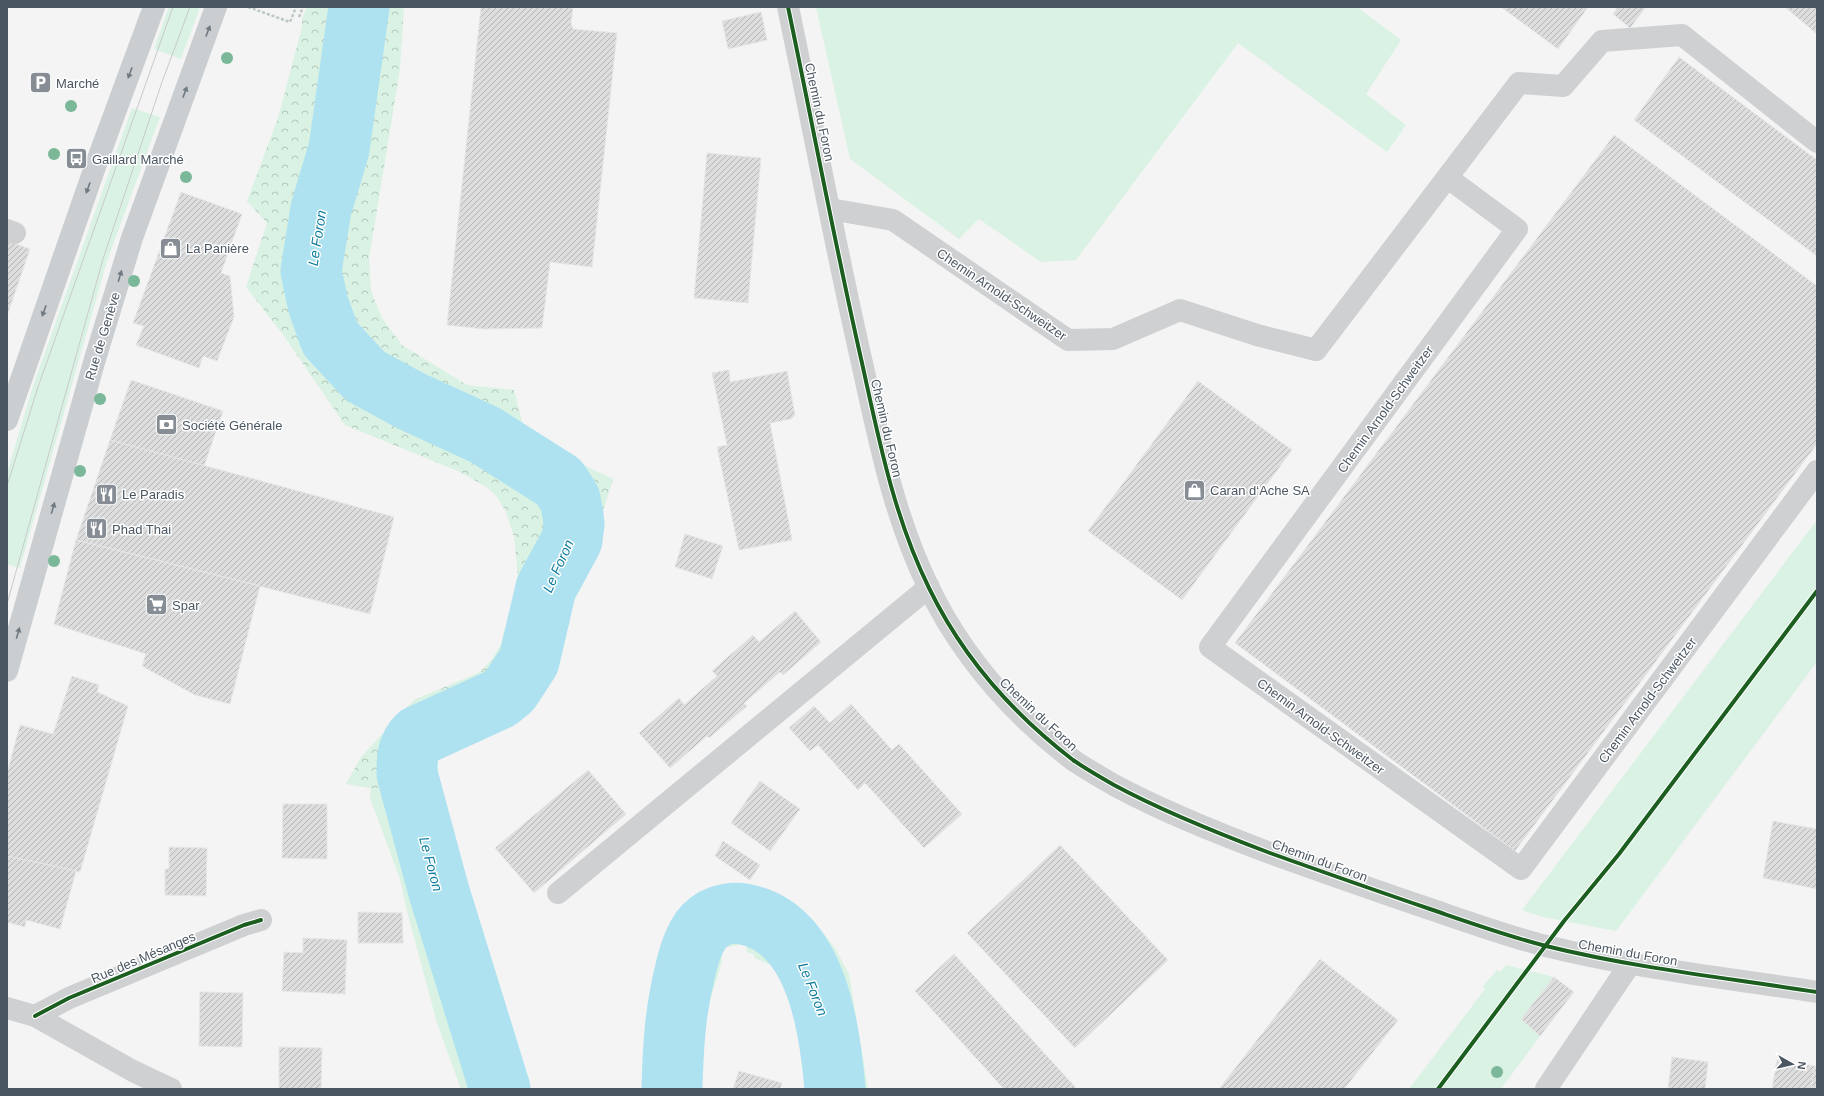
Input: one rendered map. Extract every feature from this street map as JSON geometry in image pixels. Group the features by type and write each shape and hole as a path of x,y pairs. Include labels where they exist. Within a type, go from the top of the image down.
{"main road":[{"path":"7,420 94,171 154,7"},
{"name":"Rue de Genève","path":"7,671 95,359 132,238 216,7"}],"street":[{"name":"Chemin du Foron","path":"788,7 851,314 887,476 898,513 928,587 956,636 974,662 996,689 1043,735 1075,761 1125,790 1207,829 1352,882 1487,928 1531,942 1630,964 1817,992"},
{"name":"Chemin Arnold-Schweitzer","path":"830,209 893,220 1068,340 1113,339 1180,310 1257,335 1316,350 1519,83 1563,86 1602,41 1682,35 1817,142"},
{"name":"Chemin Arnold-Schweitzer","path":"1448,178 1517,229 1210,647 1521,869 1817,471"},
{"path":"558,893 928,587"},
{"name":"Rue des Mésanges","path":"35,1016 70,998 244,925 261,920"},
{"name":"Chemin du Foron","path":"1546,1089 1630,964"},
{"path":"7,1008 35,1016 133,1071 171,1089"}],"path":[{"path":"248,7 290,22 296,7"},
{"path":"299,17 303,7"}],"green space":[{"path":"169,7 200,7 181,59 154,49"},
{"path":"307,7 404,7 400,69 369,259 371,291 382,318 402,345 467,385 514,390 526,437 613,479 594,541 533,684 515,715 422,759 376,789 346,784 361,757 414,700 480,672 492,659 501,644 518,577 514,537 506,512 497,497 488,488 460,472 345,425 284,336 246,287 267,223 247,201 278,118 302,27 302,19"},
{"path":"816,7 1357,7 1401,40 1366,94 1406,125 1387,152 1238,43 1076,260 1041,262 979,219 959,239 850,159"},
{"path":"132,108 160,117 107,261 20,568 7,564 7,473 33,386"},
{"path":"1817,520 1817,662 1616,931 1543,917 1522,910"},
{"path":"422,759 485,967 531,1089 512,1089 505,1073 453,904 421,790 416,763"},
{"path":"393,778 427,898 425,899 456,996 483,1089 461,1089 437,1023 400,879 370,798 371,788 376,789"},
{"path":"736,890 758,891 781,901 812,919 835,948 849,974 868,1089 845,1089 839,1036 833,1005 828,987 811,952 786,922 770,911 753,905 733,903 723,904 706,911 692,923 682,939 673,963 666,998 664,1017 663,1089 643,1089 653,995 660,962 670,939 680,920 695,902 713,894"},
{"path":"748,923 762,929 775,938 794,965 807,998 815,1028 801,1025 788,983 771,965 754,958 755,955 747,952 746,944 721,948 722,962 710,1000 698,1008 696,1025 686,1022 692,981 699,967 700,955 706,939 723,925"},
{"path":"1506,965 1554,977 1521,1019 1540,1036 1501,1089 1409,1089 1485,989 1483,986 1497,970 1500,972"}],"building":[{"path":"481,7 573,7 571,23 573,29 617,33 592,267 550,262 542,328 484,329 447,325"},
{"path":"1501,7 1588,7 1558,49"},
{"path":"1618,7 1645,8 1630,28 1613,14"},
{"path":"1785,7 1817,7 1817,34"},
{"path":"761,12 767,40 728,49 722,21"},
{"path":"1679,57 1817,160 1817,256 1634,120"},
{"path":"1614,135 1817,286 1817,444 1515,851 1235,643"},
{"path":"707,153 761,158 748,303 694,298"},
{"path":"181,192 242,214 221,273 230,276 234,317 217,361 203,356 199,368 136,345 144,326 133,323"},
{"path":"7,241 30,249 7,316"},
{"path":"729,370 730,382 787,371 795,415 791,419 770,423 792,540 739,550 717,447 727,445 712,373"},
{"name":"Société Générale","path":"131,380 223,411 204,466 110,440"},
{"path":"1198,381 1292,450 1182,600 1088,531"},
{"path":"110,440 394,517 370,614 76,540"},
{"path":"685,534 723,546 712,579 675,567"},
{"name":"Spar","path":"76,540 260,586 230,704 195,695 142,666 146,654 54,624"},
{"path":"795,611 821,642 783,675 780,672 744,703 747,706 709,738 707,736 670,768 639,733 679,698 684,705 717,676 712,671 753,635 759,642"},
{"path":"72,676 99,685 97,692 128,706 80,872 7,856 7,773 20,725 53,734"},
{"path":"851,704 892,750 899,744 962,814 924,848 865,783 858,790 818,745 810,751 789,728 814,706 830,723"},
{"path":"588,770 626,814 534,893 495,848"},
{"path":"760,781 800,809 770,851 731,823"},
{"path":"283,804 327,804 327,859 282,858"},
{"path":"1773,821 1817,829 1817,889 1763,878"},
{"path":"723,841 760,865 750,880 715,856"},
{"path":"1060,845 1168,960 1075,1048 967,933"},
{"path":"169,847 207,848 206,896 165,895 165,869 169,869"},
{"path":"7,856 76,871 60,929 26,920 25,927 7,922"},
{"path":"358,912 402,913 403,943 358,943"},
{"path":"303,938 347,940 345,994 282,991 284,952 303,953"},
{"path":"954,954 1077,1089 1004,1089 915,991"},
{"path":"1320,959 1398,1020 1344,1089 1219,1089"},
{"path":"1554,977 1574,992 1540,1036 1521,1019"},
{"path":"200,992 243,993 242,1047 199,1046"},
{"path":"279,1047 322,1048 321,1089 279,1089"},
{"path":"1672,1057 1708,1062 1705,1089 1668,1089"},
{"path":"1777,1060 1815,1066 1811,1089 1772,1089"},
{"path":"1815,1066 1817,1066 1817,1089 1811,1089"},
{"path":"739,1071 782,1083 780,1089 733,1089"}],"waterway":[{"name":"Le Foron","path":"359,7 339,149 321,209 311,271 318,304 330,338 365,376 411,401 485,435 559,482 570,499 573,515 574,524 572,540 546,588 529,661 510,690 499,699 418,736 412,744 408,758 407,774 439,892 500,1089"},
{"name":"Le Foron","path":"672,1089 677,1016 682,987 691,951 695,940 705,925 715,918 732,913 744,914 769,923 788,939 804,960 815,984 823,1011 829,1038 835,1089"}],"tram line":[{"path":"7,486 38,387 173,7"},
{"path":"7,604 103,259 162,82 190,7"}],"cycle path":[{"path":"788,7 881,449 906,534 929,588 957,637 991,682 1030,723 1051,742 1083,767 1133,795 1171,813 1270,853 1459,919 1531,942 1580,954 1647,967 1817,992"},
{"path":"1438,1089 1564,921 1619,854 1817,591"},
{"path":"35,1016 69,998 244,925 261,920"}],"place":[{"name":"Marché","path":"41,83"},
{"name":"Gaillard Marché","path":"76,159"},
{"name":"La Panière","path":"171,248"},
{"name":"Société Générale","path":"167,425"},
{"name":"Caran d‘Ache SA","path":"1195,490"},
{"name":"Le Paradis","path":"106,494"},
{"name":"Phad Thai","path":"97,529"},
{"name":"Spar","path":"157,605"}]}
